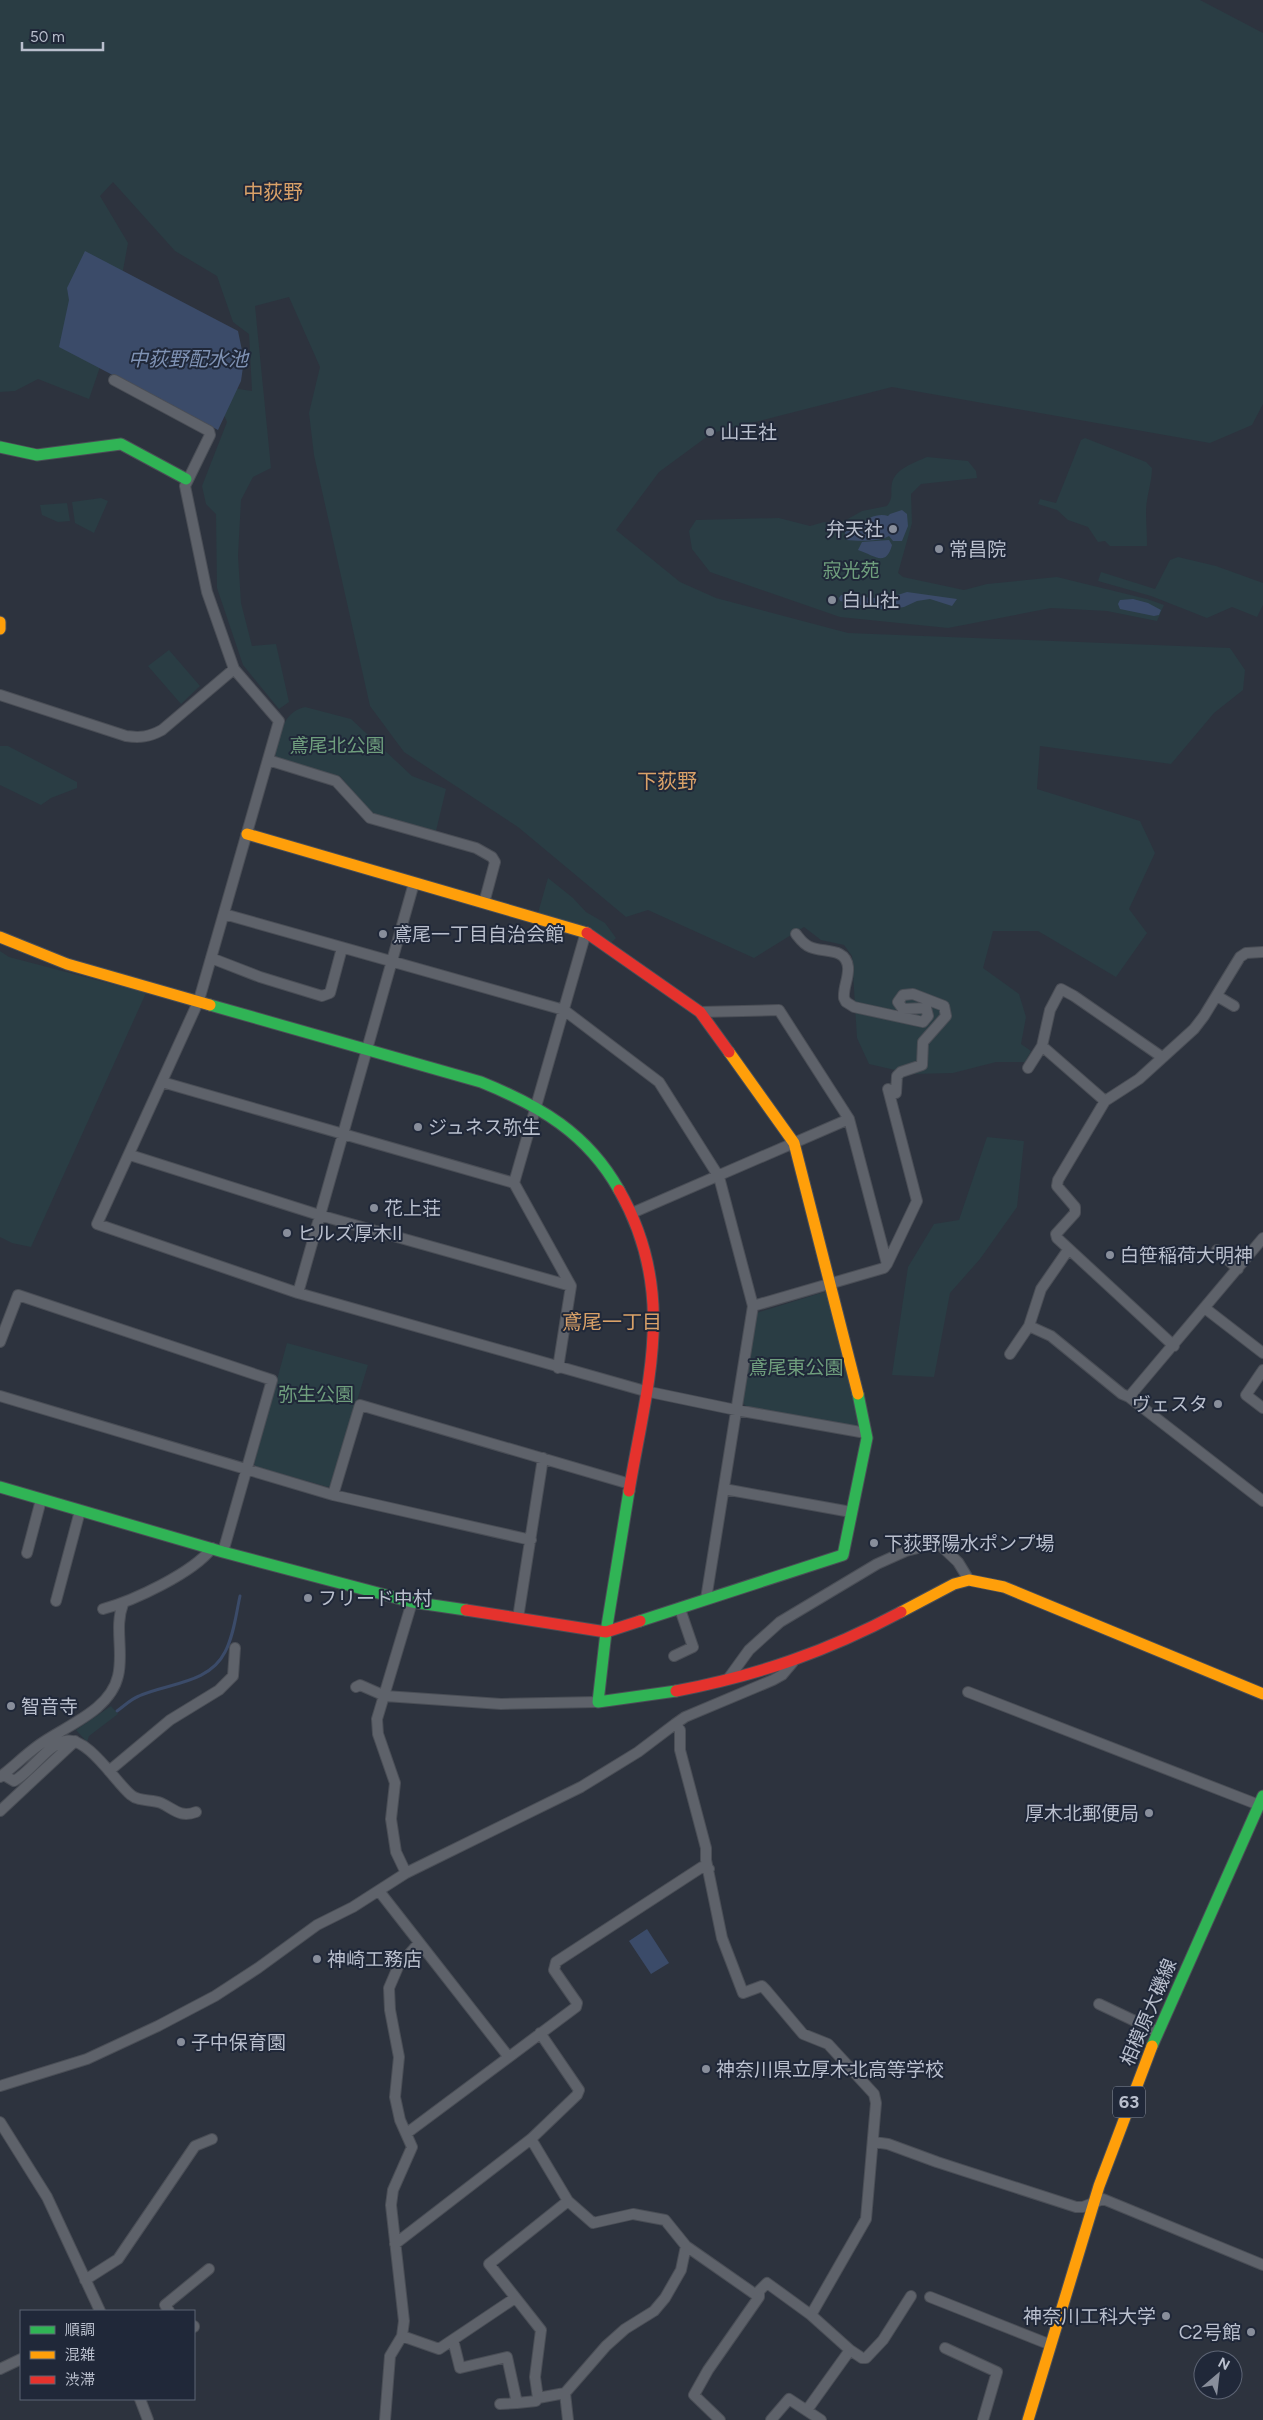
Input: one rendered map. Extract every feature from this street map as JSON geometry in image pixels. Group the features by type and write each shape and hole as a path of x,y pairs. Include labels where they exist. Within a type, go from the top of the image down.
{"street":[{"path":"114,380 209,431 210,435 186,479 185,486 207,592 234,669 279,720 199,1000 97,1224 298,1294 558,1368 645,1391 736,1410 866,1433"},
{"path":"0,446 38,455 120,444 186,479"},
{"path":"0,622 0,628"},
{"path":"0,695 126,736 139,738 151,736 162,730 234,669"},
{"path":"268,760 336,781 370,818 476,848 492,857 495,862 484,903"},
{"path":"0,1487 217,1550 412,1602 606,1632 842,1555 867,1438 831,1283 794,1142 700,1012 586,932 247,834"},
{"path":"298,1294 414,883"},
{"path":"224,914 564,1010 659,1082 719,1177 753,1306 706,1599"},
{"path":"558,1368 571,1286 514,1183 586,932"},
{"path":"753,1306 884,1268 887,1264 917,1201 891,1092 897,1076 901,1072 922,1065 923,1042 946,1016 944,1006 913,994 903,995 898,1002 903,1009 926,1008 928,1016 923,1022 854,1007 846,1002 844,998 848,965 843,956 812,948 800,940 796,934"},
{"path":"0,937 22,948 67,964 199,1000 481,1082 536,1106 559,1120 584,1143 621,1190 644,1242 652,1275 655,1314 652,1355 606,1632 598,1702"},
{"path":"211,958 260,977 322,996 330,993 342,948"},
{"path":"1174,1346 1057,1238 1056,1234 1075,1213 1075,1207 1057,1186 1058,1180 1105,1101 1139,1078 1194,1029 1217,996 1240,957 1246,953 1263,952"},
{"path":"1028,1068 1042,1046 1050,1010 1061,989 1162,1057"},
{"path":"1217,996 1234,1006"},
{"path":"700,1012 779,1010 849,1119 887,1264"},
{"path":"1042,1046 1105,1101"},
{"path":"162,1082 514,1183"},
{"path":"632,1213 719,1177 849,1119"},
{"path":"130,1154 319,1215 571,1286"},
{"path":"1129,1398 1206,1309 1263,1238"},
{"path":"1010,1354 1030,1326 1041,1289 1068,1250"},
{"path":"1217,1250 1238,1269"},
{"path":"0,1342 18,1295 272,1380 247,1469 217,1550 180,1576 130,1598 123,1604 104,1609"},
{"path":"1206,1309 1263,1353"},
{"path":"1030,1326 1051,1336 1122,1394 1263,1501"},
{"path":"1263,1370 1246,1389 1246,1395 1263,1408"},
{"path":"0,1396 333,1495 531,1540"},
{"path":"333,1495 360,1406 630,1484"},
{"path":"518,1618 543,1458"},
{"path":"724,1489 851,1512"},
{"path":"27,1553 41,1500"},
{"path":"56,1601 80,1510"},
{"path":"728,1679 749,1650 780,1622 877,1564 906,1550 938,1543 958,1562 969,1580"},
{"path":"356,1688 360,1685 385,1696 501,1704 598,1702 656,1695 728,1679 794,1661 867,1629 954,1584 969,1580 1004,1587 1263,1694"},
{"path":"406,1873 396,1852 391,1819 395,1783 378,1734 377,1719 412,1602"},
{"path":"123,1604 119,1615 121,1662 116,1684 112,1692 98,1707 38,1746 2,1776 14,1781 65,1740 75,1741 88,1748 133,1797 160,1803 180,1814 187,1815 196,1812"},
{"path":"674,1656 693,1647 680,1609"},
{"path":"109,1772 170,1720 220,1690 233,1676 235,1648"},
{"path":"0,2086 87,2059 158,2026 215,1996 258,1968 317,1925 379,1891 406,1873 581,1787 638,1752 685,1717 773,1680 782,1674 794,1661"},
{"path":"968,1692 1261,1801"},
{"path":"675,1724 680,1730 680,1750 706,1848 722,1938 743,1993 762,1986 803,2034 828,2044 874,2094 876,2103 874,2142 866,2219 811,2314"},
{"path":"0,1811 75,1741"},
{"name":"相模原大磯線","path":"1028,2420 1093,2202 1127,2108 1158,2032 1261,1801"},
{"path":"407,2133 576,2007 577,2003 554,1970 556,1962 702,1867 709,1868"},
{"path":"379,1891 418,1944 508,2056"},
{"path":"385,2420 390,2356 402,2336 404,2321 391,2205 393,2190 411,2153 412,2147 400,2120 395,2097 399,2057 390,2010 389,1988 398,1967 418,1944"},
{"path":"1099,2004 1158,2032"},
{"path":"394,2244 530,2140 579,2090 540,2033"},
{"path":"0,2122 47,2197 100,2310"},
{"path":"85,2280 118,2259 195,2146 212,2139"},
{"path":"530,2140 568,2201 593,2223 633,2214 665,2220 686,2246 759,2297"},
{"path":"874,2142 888,2144 936,2162 1076,2207 1103,2199 1263,2265"},
{"path":"538,2398 535,2377 541,2330 489,2264 568,2201"},
{"path":"500,2404 536,2401 538,2398 565,2392 606,2346 625,2329 654,2311 665,2298 681,2270 686,2246"},
{"path":"168,2310 165,2304 209,2269"},
{"path":"720,2420 694,2395 708,2370 759,2297 759,2291 767,2283 811,2314 850,2350 862,2358 866,2358 883,2340 911,2296"},
{"path":"930,2297 1051,2344"},
{"path":"402,2336 440,2349 515,2298"},
{"path":"453,2340 460,2374 507,2353 517,2402"},
{"path":"945,2348 997,2372 983,2420"},
{"path":"807,2410 850,2350"},
{"path":"0,2369 20,2359"},
{"path":"565,2392 568,2420"},
{"path":"771,2420 789,2399 821,2420"},
{"path":"140,2400 148,2420"}],"green space":[{"path":"0,0 1200,0 1263,33 1263,404 1252,425 1210,443 892,387 712,433 659,472 616,530 680,582 716,598 848,633 1230,648 1245,670 1243,690 1214,713 1171,764 1040,746 1037,789 1140,821 1155,853 1129,909 1147,933 1116,977 1038,931 993,931 983,968 1019,994 1026,1017 1021,1044 1031,1051 1025,1062 996,1062 953,1073 912,1074 869,1064 857,1038 852,956 844,945 821,940 804,927 754,958 648,910 626,917 518,827 404,752 370,706 314,455 309,413 320,367 289,297 255,306 271,468 253,477 241,500 238,556 241,603 252,646 276,644 289,702 279,709 243,665 217,588 216,514 206,504 202,486 227,422 218,401 225,387 252,391 249,334 233,322 217,276 175,251 113,182 100,196 128,243 111,335 89,399 38,379 15,391 0,392"},
{"path":"1085,438 1146,462 1152,468 1146,506 1147,546 1110,546 1105,541 1098,542 1088,527 1068,520 1057,510 1038,504 1040,499 1056,503 1081,440"},
{"name":"寂光苑","path":"927,457 968,461 976,471 977,478 921,484 911,494 912,523 898,573 903,577 964,590 987,584 1057,577 1147,599 1164,605 1157,621 1107,611 1051,608 948,628 840,617 710,572 692,549 689,531 696,520 779,518 810,526 824,522 839,524 862,511 887,506 891,497 892,483 897,473"},
{"path":"101,498 108,501 94,533 75,523 72,502"},
{"path":"67,503 70,521 58,522 42,515 40,505"},
{"path":"1178,557 1216,566 1263,583 1263,605 1257,617 1232,607 1207,618 1151,596 1098,581 1101,572 1155,589 1170,560"},
{"path":"169,650 200,686 181,704 148,666"},
{"name":"鳶尾北公園","path":"305,707 351,719 412,776 446,789 436,831 370,812 340,776 277,759 275,754 283,726 291,714"},
{"path":"0,746 8,746 77,782 77,788 51,798 41,805 0,785"},
{"path":"548,878 573,898 586,912 605,923 616,938 612,942 606,942 538,913"},
{"path":"0,951 9,957 146,993 31,1247 12,1243 0,1237"},
{"path":"987,1137 1024,1141 1017,1207 980,1259 950,1293 934,1377 892,1375 908,1267 934,1224 959,1220"},
{"name":"鳶尾東公園","path":"824,1292 828,1295 861,1425 857,1427 746,1406 743,1403 756,1313"},
{"name":"弥生公園","path":"287,1343 368,1365 331,1485 328,1487 257,1467 254,1464"},
{"path":"111,1706 118,1714 89,1736 87,1742 76,1730"}],"water":[{"name":"中荻野配水池","path":"85,251 238,331 244,360 241,381 218,430 59,347 69,300 67,288"},
{"path":"902,510 907,514 908,526 902,541 893,541 889,536 874,540 846,540 845,532 854,526 862,525 874,516 888,516"},
{"path":"889,540 892,545 889,552 883,558 874,557 858,550 862,542"},
{"path":"907,592 957,599 952,606 930,599 917,601 904,607 885,610 840,601 839,598 841,595 885,599"},
{"path":"1133,599 1148,603 1161,610 1159,615 1154,616 1120,609 1118,604 1120,600"},
{"path":"647,1929 669,1963 651,1974 629,1941"}],"waterway":[{"path":"117,1711 139,1696 198,1677 218,1663 231,1639 240,1596"}],"traffic: fast":[{"path":"0,447 37,455 121,444 186,479"},
{"path":"210,1005 481,1082 503,1091 542,1112 577,1137 592,1152 619,1190"},
{"path":"640,1621 843,1555 867,1438 858,1394"},
{"path":"0,1487 223,1552 412,1602 466,1610"},
{"path":"629,1491 606,1632 598,1702 676,1691"},
{"path":"1152,2046 1263,1796"}],"traffic: slow":[{"path":"0,622 0,629"},
{"path":"247,834 587,933"},
{"path":"0,937 67,964 210,1005"},
{"path":"729,1052 794,1143 858,1394"},
{"path":"901,1612 954,1584 969,1580 1004,1587 1263,1694"},
{"path":"1028,2420 1099,2186 1152,2046"}],"traffic: jam":[{"path":"587,933 700,1012 729,1052"},
{"path":"619,1190 637,1228 648,1265 653,1302 653,1339 649,1375 629,1491"},
{"path":"466,1610 606,1632 640,1621"},
{"path":"676,1691 764,1670 846,1639 901,1612"}],"place":[{"name":"山王社","path":"710,432"},
{"name":"弁天社","path":"893,529"},
{"name":"常昌院","path":"939,549"},
{"name":"白山社","path":"832,600"},
{"name":"鳶尾一丁目自治会館","path":"383,934"},
{"name":"ジュネス弥生","path":"418,1127"},
{"name":"花上荘","path":"374,1208"},
{"name":"ヒルズ厚木II","path":"287,1233"},
{"name":"白笹稲荷大明神","path":"1110,1255"},
{"name":"ヴェスタ","path":"1218,1404"},
{"name":"下荻野陽水ポンプ場","path":"874,1543"},
{"name":"フリード中村","path":"308,1598"},
{"name":"智音寺","path":"11,1706"},
{"name":"厚木北郵便局","path":"1149,1813"},
{"name":"神崎工務店","path":"317,1959"},
{"name":"子中保育園","path":"181,2042"},
{"name":"神奈川県立厚木北高等学校","path":"706,2069"},
{"name":"神奈川工科大学","path":"1166,2316"},
{"name":"C2号館","path":"1251,2332"}],"district":[{"name":"中荻野","path":"273,192"},
{"name":"下荻野","path":"667,781"},
{"name":"鳶尾一丁目","path":"612,1322"}]}
